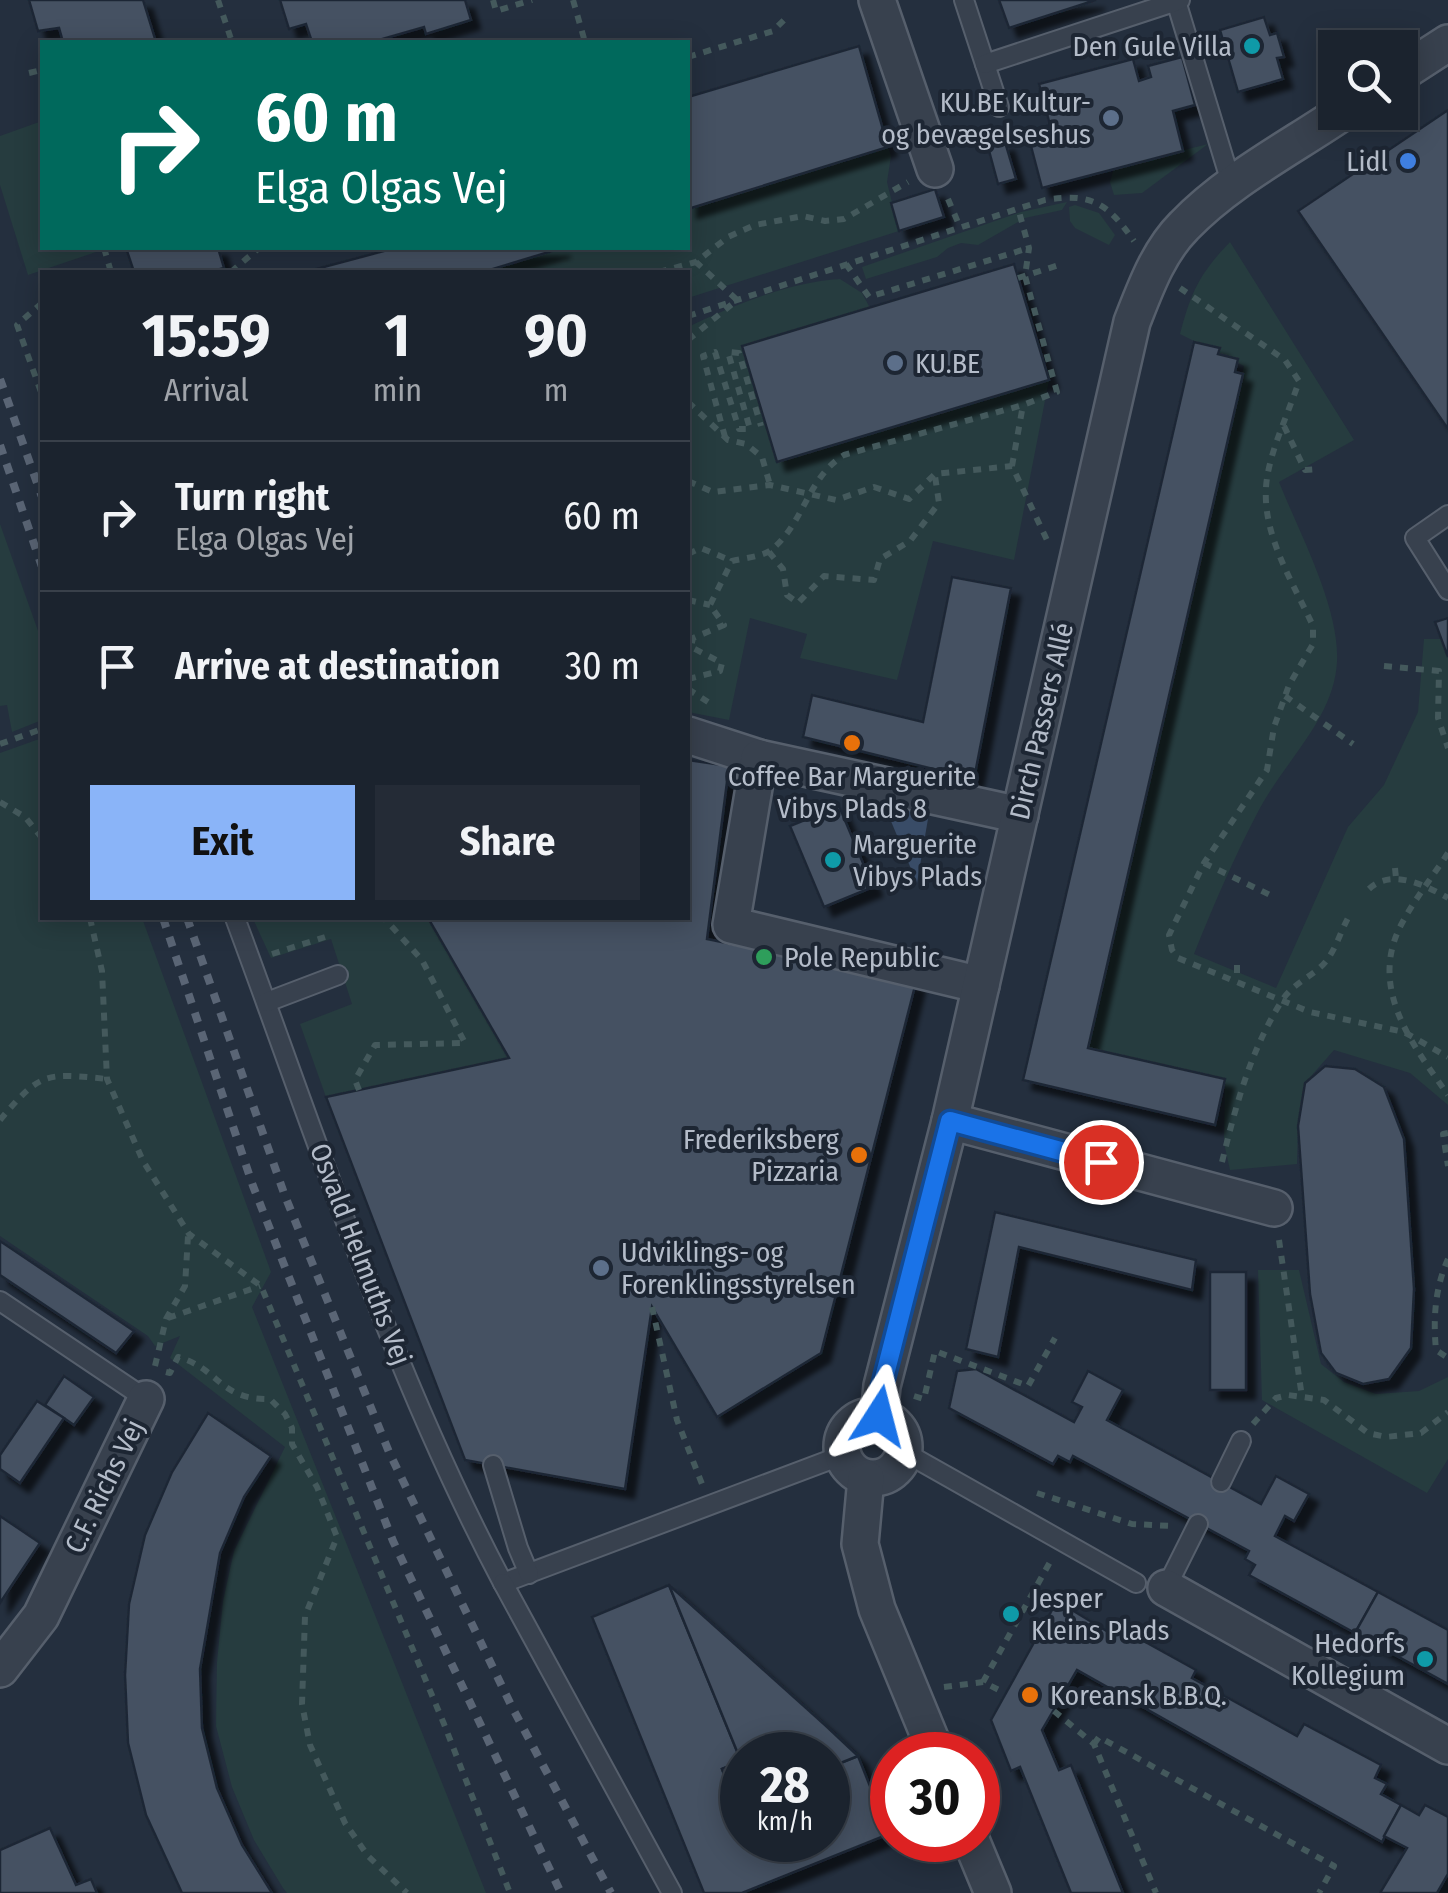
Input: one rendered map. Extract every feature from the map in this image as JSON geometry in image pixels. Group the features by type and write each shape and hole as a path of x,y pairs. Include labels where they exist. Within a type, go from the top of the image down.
{"street":[{"path":"877,0 935,169"},
{"path":"1418,62 1448,42"},
{"name":"Dirch Passers Allé","path":"880,1401 950,1121 1132,322 1153,270 1182,228 1232,186 1318,129"},
{"path":"690,736 759,758 1020,815"},
{"path":"759,758 731,925 981,985"},
{"path":"950,1121 1274,1208"},
{"name":"C.F. Richs Vej","path":"0,1670 40,1616 150,1384"},
{"path":"854,1467 883,1477 893,1472 904,1452 904,1439 880,1401 846,1431 854,1467 860,1544 877,1609 927,1732"},
{"path":"1151,1586 1448,1746"},
{"path":"980,1862 993,1893"}],"lane":[{"path":"964,0 998,107"},
{"path":"984,64 1178,1 1232,186"},
{"path":"1448,516 1415,538 1448,590"},
{"name":"Osvald Helmuths Vej","path":"236,920 375,1297 464,1510 672,1893"},
{"path":"266,1002 338,974"},
{"name":"C.F. Richs Vej","path":"0,1301 150,1384"},
{"path":"1221,1482 1241,1441"},
{"path":"904,1452 1151,1586 1198,1526"},
{"path":"493,1465 528,1574"},
{"path":"504,1584 711,1504 854,1467"}],"path":[{"path":"218,0 231,40"},
{"path":"494,0 496,11 532,0"},
{"path":"573,0 584,40"},
{"path":"690,56 773,31 786,19"},
{"path":"29,73 40,70"},
{"path":"666,270 696,262 728,237 755,225 803,216 824,221 844,219 935,169 960,227"},
{"path":"690,315 1018,208 1070,196 1112,210 1153,270 1285,360 1299,381 1268,474 1265,501 1269,529 1313,626 1312,644 1274,726 1267,770 1204,863 1169,936 1172,950 1178,958 1310,1012 1404,1032 1448,1057"},
{"path":"690,553 701,548 732,561 769,552 798,519 828,464 1058,392 1022,277 1029,248 1018,208"},
{"path":"846,264 869,297 1029,248"},
{"path":"232,270 257,250"},
{"path":"696,262 737,300"},
{"path":"1022,277 1059,264"},
{"path":"690,338 737,300"},
{"path":"40,306 17,325 40,389"},
{"path":"725,437 703,356 715,352 739,429 750,430 728,352 739,353 761,426"},
{"path":"690,404 725,437 746,444 762,457 770,485"},
{"path":"1023,405 1012,466 1049,542 1082,549"},
{"path":"1284,426 1305,470 1318,469"},
{"path":"690,483 713,492 770,485 836,500 874,488 909,499 935,474 1012,466"},
{"path":"769,552 783,569 787,595 798,603 824,576 874,580 880,559 910,541 938,503 935,474"},
{"path":"710,604 732,561"},
{"path":"690,600 710,604 724,625 693,638 692,647 722,663 720,671 690,678"},
{"path":"1384,666 1439,671 1438,718 1448,748"},
{"path":"1285,696 1353,744"},
{"path":"0,744 40,729"},
{"path":"0,802 25,817 40,836"},
{"path":"1448,853 1400,926 1390,960 1390,988 1404,1032 1448,1095"},
{"path":"1204,863 1270,895"},
{"path":"1395,868 1396,878"},
{"path":"1368,890 1376,882 1396,878 1426,886 1448,898"},
{"path":"1215,1192 1242,1080 1282,1000 1299,980 1315,972 1327,959 1348,918"},
{"path":"90,920 102,972 107,1079 143,1161 188,1234 261,1286 444,1724 510,1893"},
{"path":"358,1090 355,1080 375,1046 466,1043 422,960 386,920"},
{"path":"252,961 325,937"},
{"path":"1237,966 1237,981"},
{"path":"0,1120 27,1088 57,1074 107,1079"},
{"path":"1448,1134 1443,1134 1448,1166"},
{"path":"1274,1208 1302,1398"},
{"path":"150,1384 166,1318 186,1286 188,1234"},
{"path":"1448,1259 1435,1287 1434,1334 1436,1350 1448,1358"},
{"path":"166,1318 261,1286"},
{"path":"652,1307 677,1420 711,1504"},
{"path":"880,1401 924,1400 935,1352 1028,1386 1054,1338"},
{"path":"150,1384 170,1372 178,1357 193,1361 243,1399 270,1400 285,1414 292,1428 292,1444 317,1488 337,1537 305,1616 302,1704 310,1745 345,1823 368,1856 407,1893"},
{"path":"1241,1441 1276,1398 1288,1395 1324,1400 1368,1433 1386,1437 1421,1433 1448,1412"},
{"path":"1036,1493 1132,1524 1198,1526"},
{"path":"983,1682 1049,1561 1059,1566"},
{"path":"911,1692 983,1682 1005,1693"},
{"path":"1054,1711 1094,1744 1156,1893"},
{"path":"1094,1744 1099,1737 1334,1866 1319,1893"}],"green space":[{"path":"40,122 40,250 99,251 28,275 0,185 0,136"},
{"path":"1208,144 1142,193 1114,195 1110,182 1114,168"},
{"path":"888,147 891,156 887,182 899,231 690,297 690,270 490,270 555,250 690,250 690,208"},
{"path":"1067,202 1062,210 1025,218 978,245 961,243 937,257 866,279 862,267 1021,212"},
{"path":"1075,205 1099,213 1115,235 1109,245 1075,228 1069,207"},
{"path":"1230,242 1354,440 1279,482 1317,570 1332,618 1337,662 1334,682 1318,720 1251,826 1194,954 1276,988 1348,827 1384,785 1418,712 1424,639 1443,639 1448,654 1448,1105 1410,1073 1334,1050 1305,1083 1297,1164 1230,1170 1224,1143 1225,1079 1088,1048 1244,366 1180,334 1198,284"},
{"path":"840,279 862,293 870,308 777,462 1049,380 1014,560 933,541 897,680 800,658 807,634 750,618 729,720 690,712 690,326 743,303"},
{"path":"0,524 40,636 40,721 12,732 7,705 0,706"},
{"path":"40,739 40,920 143,920 271,1272 252,1307 486,1893 287,1893 254,1840 232,1787 216,1726 217,1662 223,1601 234,1551 285,1447 170,1358 180,1336 155,1346 148,1336 0,1236 0,753"},
{"path":"429,920 509,1058 326,1097 300,1024 352,1004 331,939 271,958 254,921"},
{"path":"1258,1270 1299,1270 1321,1364 1344,1382 1376,1394 1419,1391 1448,1377 1448,1459 1427,1493 1262,1400"}],"water":[{"path":"885,807 929,813 917,883"}],"building":[{"path":"29,0 143,0 155,40 62,40 59,28 38,31"},
{"path":"280,0 465,0 471,20 426,34 424,27 379,40 311,40 306,24 289,29"},
{"path":"999,0 1096,0 1009,28"},
{"name":"Den Gule Villa","path":"1264,17 1270,35 1277,33 1284,57 1277,58 1283,79 1238,92 1220,30"},
{"path":"859,46 888,147 690,208 690,96"},
{"name":"KU.BE Kultur- og bevægelseshus","path":"1182,57 1195,105 1173,111 1183,151 1042,188 1027,131 1050,125 1039,84 1133,59 1139,81 1151,77 1148,66"},
{"path":"1448,110 1448,429 1298,211"},
{"path":"1005,142 1016,179 998,184 988,147"},
{"path":"935,189 944,217 899,231 891,203"},
{"path":"127,250 219,250 224,268 216,270 133,270"},
{"path":"388,250 555,250 490,270 312,270"},
{"name":"KU.BE","path":"1014,264 1049,380 777,462 742,346"},
{"path":"1194,342 1220,348 1218,354 1238,359 1235,372 1243,374 1088,1048 1225,1079 1215,1125 1023,1080"},
{"path":"952,577 1011,588 974,779 803,737 812,695 923,722"},
{"path":"1448,618 1448,657 1435,622"},
{"path":"690,760 729,766 707,939 916,982 821,1353 717,1417 652,1307 625,1489 465,1460 326,1097 509,1058 429,920 690,920"},
{"path":"839,806 873,887 824,907 790,826"},
{"path":"1325,1066 1355,1069 1384,1087 1404,1139 1414,1289 1411,1348 1389,1379 1363,1384 1336,1373 1321,1353 1310,1294 1298,1126 1305,1083"},
{"path":"995,1212 1196,1260 1192,1290 1019,1247 998,1357 966,1349"},
{"path":"0,1241 134,1331 116,1353 0,1275"},
{"path":"1210,1272 1246,1272 1246,1390 1210,1390"},
{"path":"976,1369 1074,1422 1082,1407 1072,1402 1088,1371 1123,1390 1107,1420 1261,1504 1276,1476 1309,1494 1294,1521 1285,1516 1275,1536 1378,1592 1355,1633 1249,1575 1255,1565 1245,1559 1249,1551 1073,1456 1070,1462 1058,1456 1053,1464 949,1408 957,1371"},
{"path":"64,1376 94,1397 74,1425 45,1405"},
{"path":"37,1401 64,1418 20,1483 0,1469 0,1455"},
{"path":"208,1413 271,1456 244,1497 220,1553 200,1669 202,1728 217,1788 242,1845 272,1893 182,1893 146,1815 128,1743 125,1675 129,1604 145,1535 172,1472"},
{"path":"0,1516 40,1543 0,1603"},
{"path":"669,1585 729,1732 720,1732 720,1862 819,1862 742,1893 704,1893 592,1617"},
{"path":"669,1585 832,1732 729,1732"},
{"name":"Hedorfs Kollegium","path":"1378,1592 1448,1630 1448,1684 1355,1633"},
{"path":"1057,1601 1115,1636 1120,1628 1196,1670 1192,1678 1297,1736 1304,1724 1381,1765 1375,1778 1387,1784 1381,1794 1401,1805 1382,1842 1077,1670 1042,1730 1059,1770 1071,1765 1123,1893 1071,1893 1020,1767 1011,1771 1000,1732 996,1732 991,1720"},
{"path":"858,1756 870,1786 870,1842 850,1850 850,1759"},
{"path":"1401,1805 1419,1815 1425,1805 1448,1817 1448,1874 1437,1893 1380,1893 1407,1848 1384,1836"},
{"path":"50,1828 76,1885 91,1879 97,1893 0,1893 0,1850"}],"railway":[{"path":"0,379 40,491"},
{"path":"0,445 40,561"},
{"path":"164,920 253,1186 393,1541 561,1893"},
{"path":"188,920 285,1196 389,1452 512,1707 611,1893"}],"place":[{"name":"Den Gule Villa","path":"1252,46"},
{"name":"KU.BE Kultur- og bevægelseshus","path":"1111,118"},
{"name":"Lidl","path":"1408,161"},
{"name":"KU.BE","path":"895,363"},
{"name":"Coffee Bar Marguerite Vibys Plads 8","path":"852,743"},
{"name":"Marguerite Vibys Plads","path":"833,860"},
{"name":"Pole Republic","path":"764,957"},
{"name":"Frederiksberg Pizzaria","path":"859,1155"},
{"name":"Udviklings- og Forenklingsstyrelsen","path":"601,1268"},
{"name":"Jesper Kleins Plads","path":"1011,1614"},
{"name":"Hedorfs Kollegium","path":"1425,1659"},
{"name":"Koreansk B.B.Q.","path":"1030,1695"}],"route":[{"path":"879,1416 882,1386 950,1121 1101,1162"}]}
